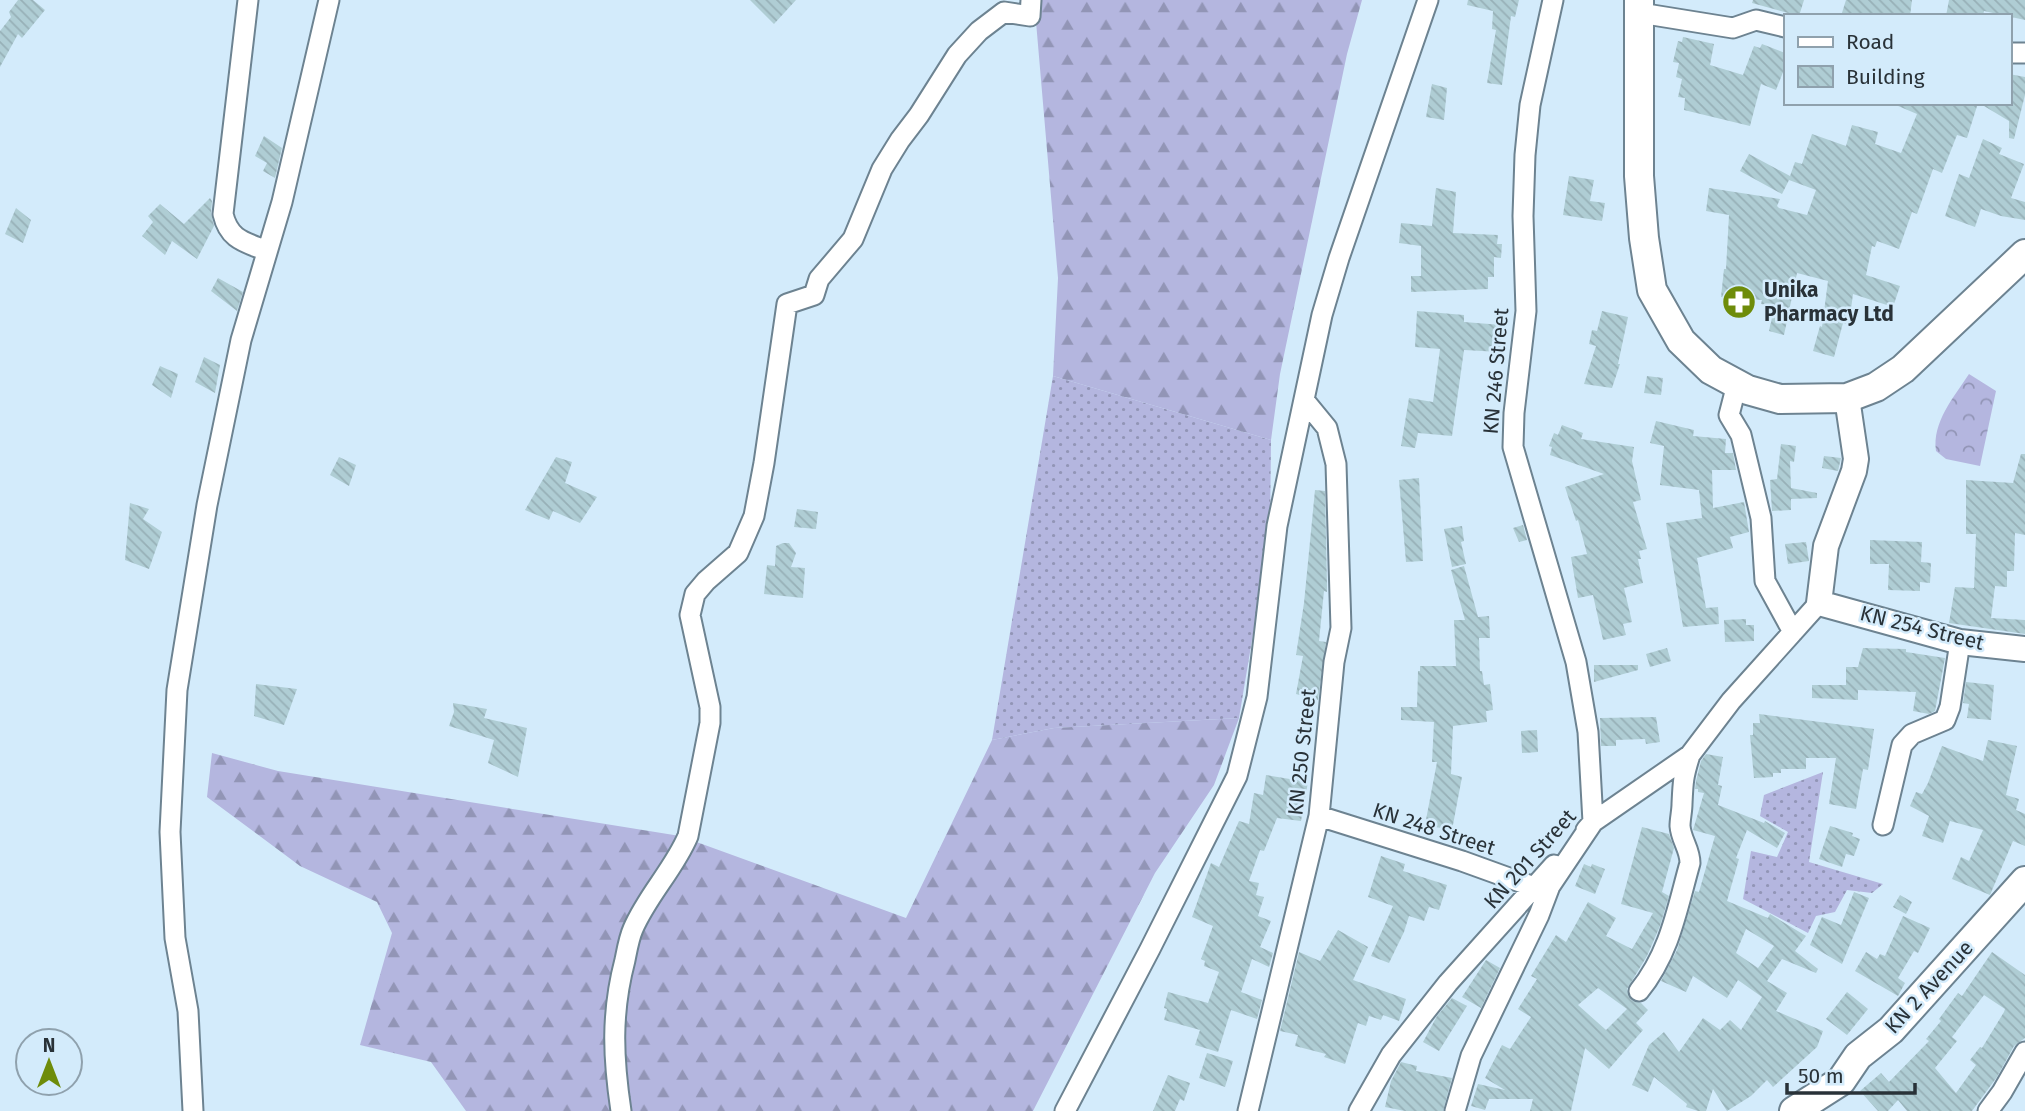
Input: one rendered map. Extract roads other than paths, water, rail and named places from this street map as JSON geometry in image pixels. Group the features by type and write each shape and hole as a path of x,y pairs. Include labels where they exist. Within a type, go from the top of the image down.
{"main road":[{"path":"1640,7 1639,176 1652,290 1681,341 1711,370 1748,390 1780,399 1847,398 1876,387 1903,369 2025,254"},
{"name":"KN 2 Avenue","path":"1794,1111 1840,1081 1858,1056 1891,1030 1933,986 2025,881"}],"street":[{"path":"248,0 223,214 231,233 267,251"},
{"path":"192,1111 188,1011 176,938 170,832 177,690 207,505 241,340 295,153 329,0"},
{"path":"621,1111 614,1065 614,1023 621,974 633,929 681,852 688,836 710,723 710,706 690,615 695,594 738,553 754,516 787,304 814,295 820,279 853,239 882,169 957,55 979,32 1004,12 1030,16 1031,0"},
{"path":"1065,1111 1237,776 1257,697 1277,526 1322,316 1339,258 1428,0"},
{"name":"KN 246 Street","path":"1553,0 1530,105 1525,155 1526,311 1514,413 1513,447 1576,663 1588,732 1593,822"},
{"path":"1640,7 1733,28 1756,20 1784,27"},
{"path":"1737,384 1729,415 1741,435 1761,518 1765,582 1793,632"},
{"path":"1819,603 1826,546 1856,459 1847,398"},
{"name":"KN 250 Street","path":"1248,1111 1319,816 1334,663 1341,628 1336,464 1327,428 1304,400"},
{"name":"KN 201 Street","path":"1359,1111 1391,1055 1448,983 1542,886 1593,822 1690,755 1731,701 1819,603"},
{"name":"KN 254 Street","path":"1819,603 1960,642 2025,649"},
{"path":"1883,825 1902,745 1912,734 1945,720 1950,706 1960,642"},
{"path":"1639,991 1653,974 1666,948 1690,863 1690,850 1680,826 1683,803 1681,789 1690,755"},
{"name":"KN 248 Street","path":"1319,816 1542,886"},
{"path":"1455,1111 1471,1056 1539,915 1542,886"},
{"path":"1987,1111 2003,1092 2025,1052"}],"place":[{"name":"Unika Pharmacy Ltd","path":"1739,302"}]}
